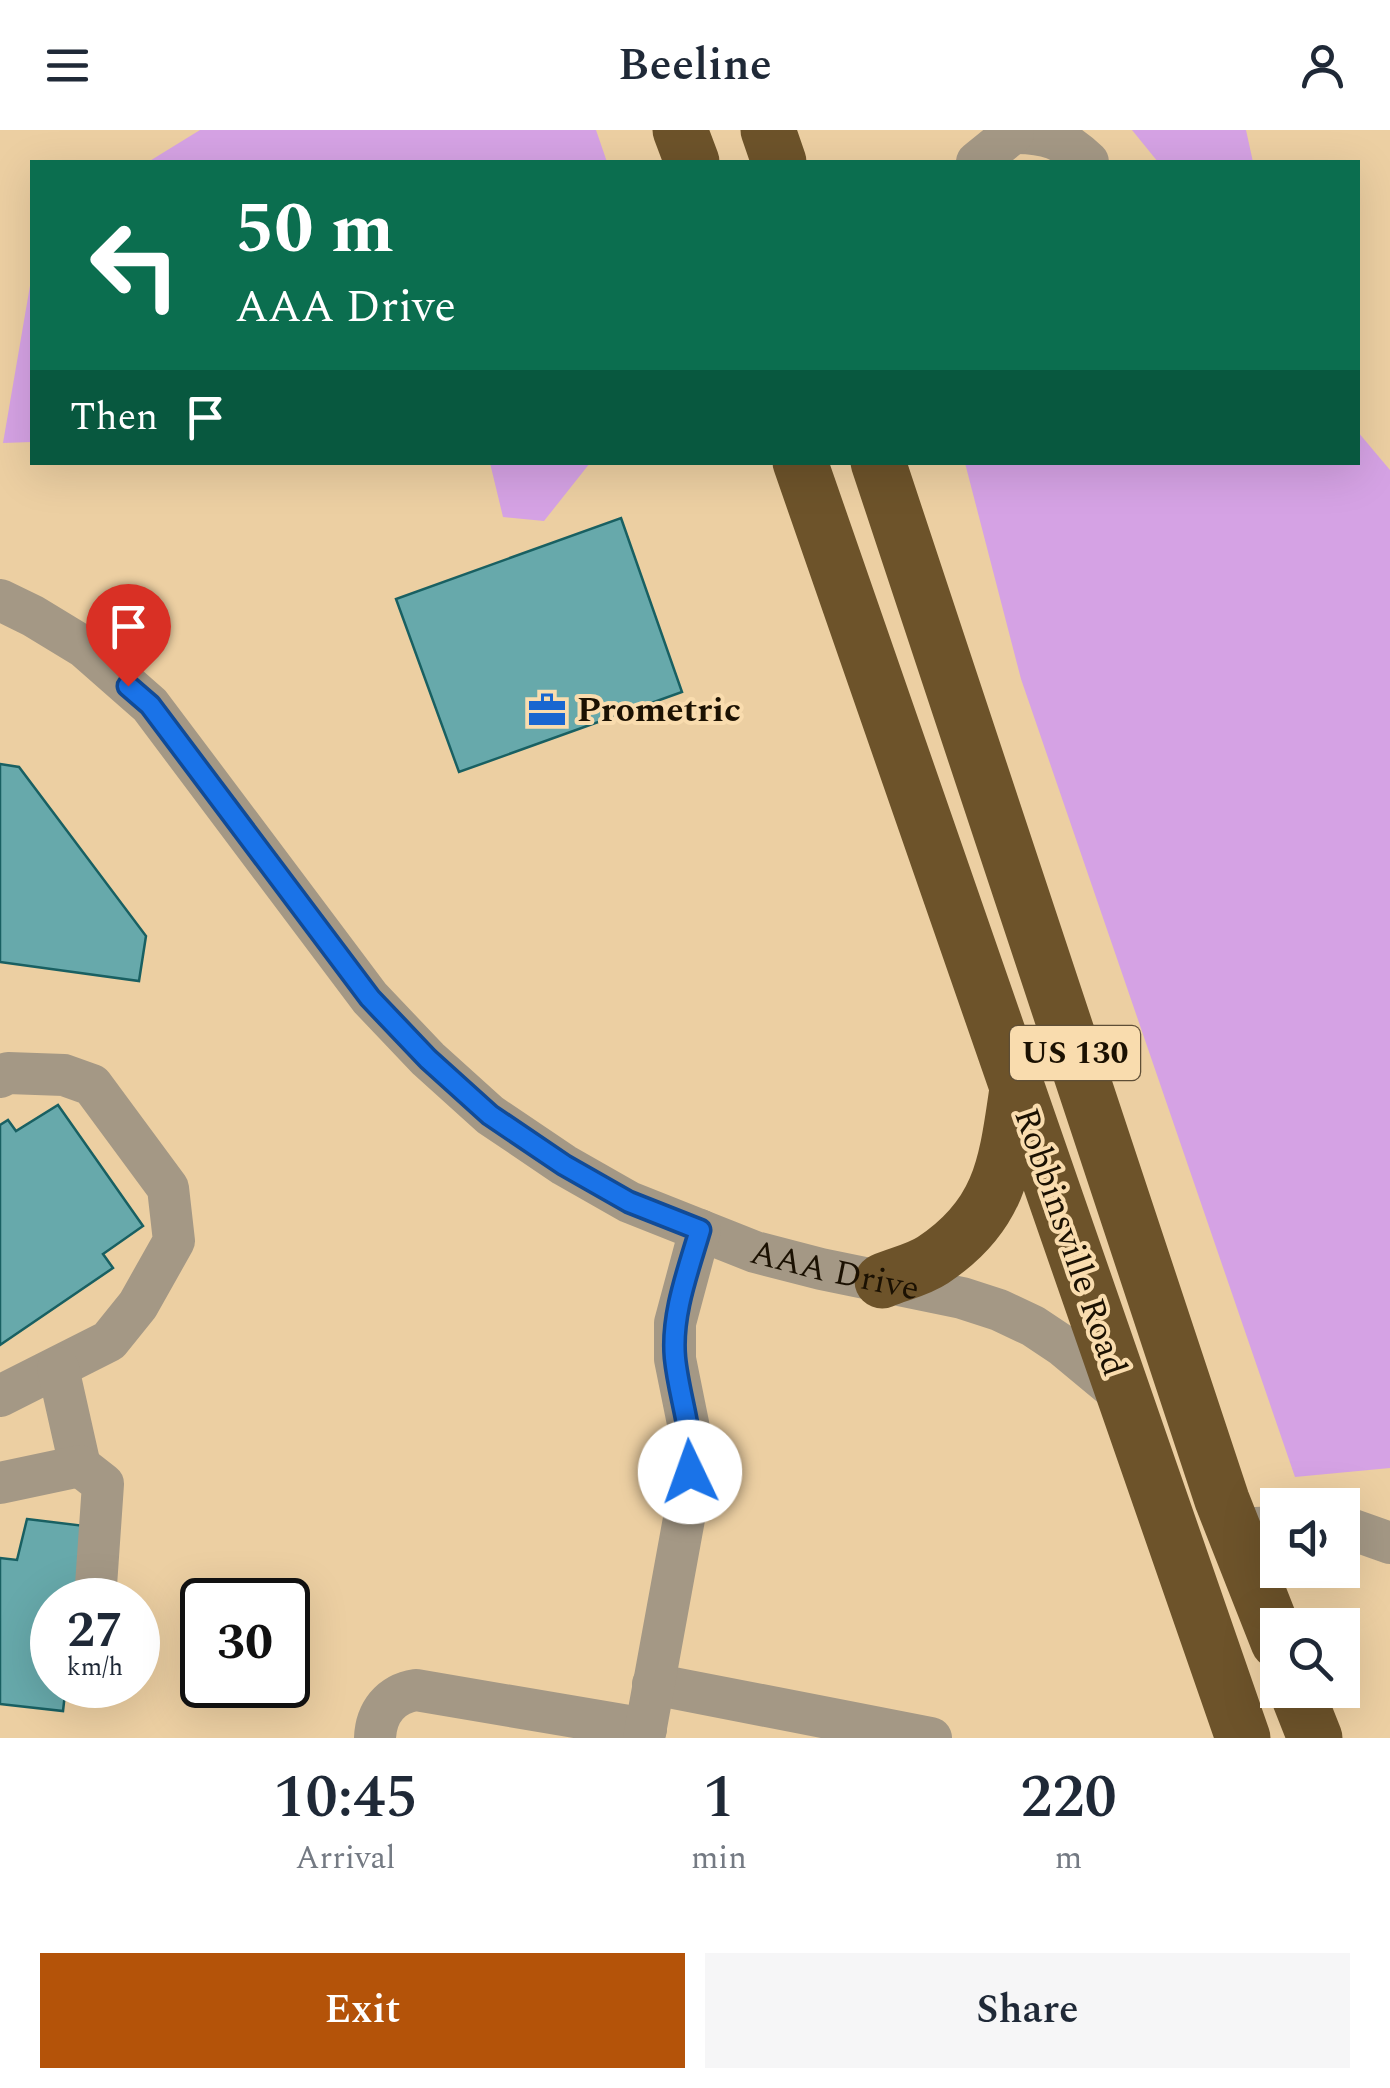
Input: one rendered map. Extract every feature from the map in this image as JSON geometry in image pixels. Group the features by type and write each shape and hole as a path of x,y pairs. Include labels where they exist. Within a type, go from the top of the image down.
{"highway":[{"path":"768,130 777,160"},
{"name":"Robbinsville Road","path":"801,465 1244,1738"},
{"name":"Robbinsville Road","path":"879,465 1256,1528 1271,1608"},
{"path":"882,1281 931,1262 974,1226 996,1194 1018,1086"},
{"path":"1303,1708 1315,1738"}],"street":[{"path":"979,160 1012,131 1044,133 1062,141 1086,160"},
{"name":"AAA Drive","path":"0,600 84,647 150,705 370,998 490,1115 564,1165 629,1202 755,1252 962,1298 1033,1326 1122,1395"},
{"path":"0,1076 64,1075 92,1085 168,1188 174,1240 138,1305 109,1341 0,1396"},
{"path":"375,1738 378,1716 391,1699 416,1690 593,1729 645,1733 693,1448 675,1359 675,1323 700,1230"},
{"path":"58,1368 80,1466 103,1484 97,1578"},
{"path":"0,1483 80,1466"},
{"path":"1360,1532 1390,1542"},
{"path":"654,1684 931,1738"}],"shaded area":[{"path":"200,130 596,130 606,160 151,160"},
{"path":"1132,130 1246,130 1253,160 1156,160"},
{"path":"30,286 30,442 3,443"},
{"path":"1360,434 1390,470 1390,1468 1295,1477 1021,679 966,465 1360,465"},
{"path":"491,465 588,465 544,521 503,517"}],"building":[{"path":"621,518 682,692 459,772 396,599"},
{"path":"0,764 19,767 146,936 139,981 0,962"},
{"path":"58,1105 143,1226 103,1254 113,1268 0,1345 0,1125 8,1120 16,1131"},
{"path":"27,1519 85,1526 79,1578 30,1578 30,1707 0,1704 0,1558 17,1560"}],"place":[{"name":"Prometric","path":"547,710"}],"route":[{"path":"128,686 150,705 370,998 428,1059 490,1115 564,1165 629,1202 700,1230 675,1323 675,1359 693,1448 690,1472"}]}
